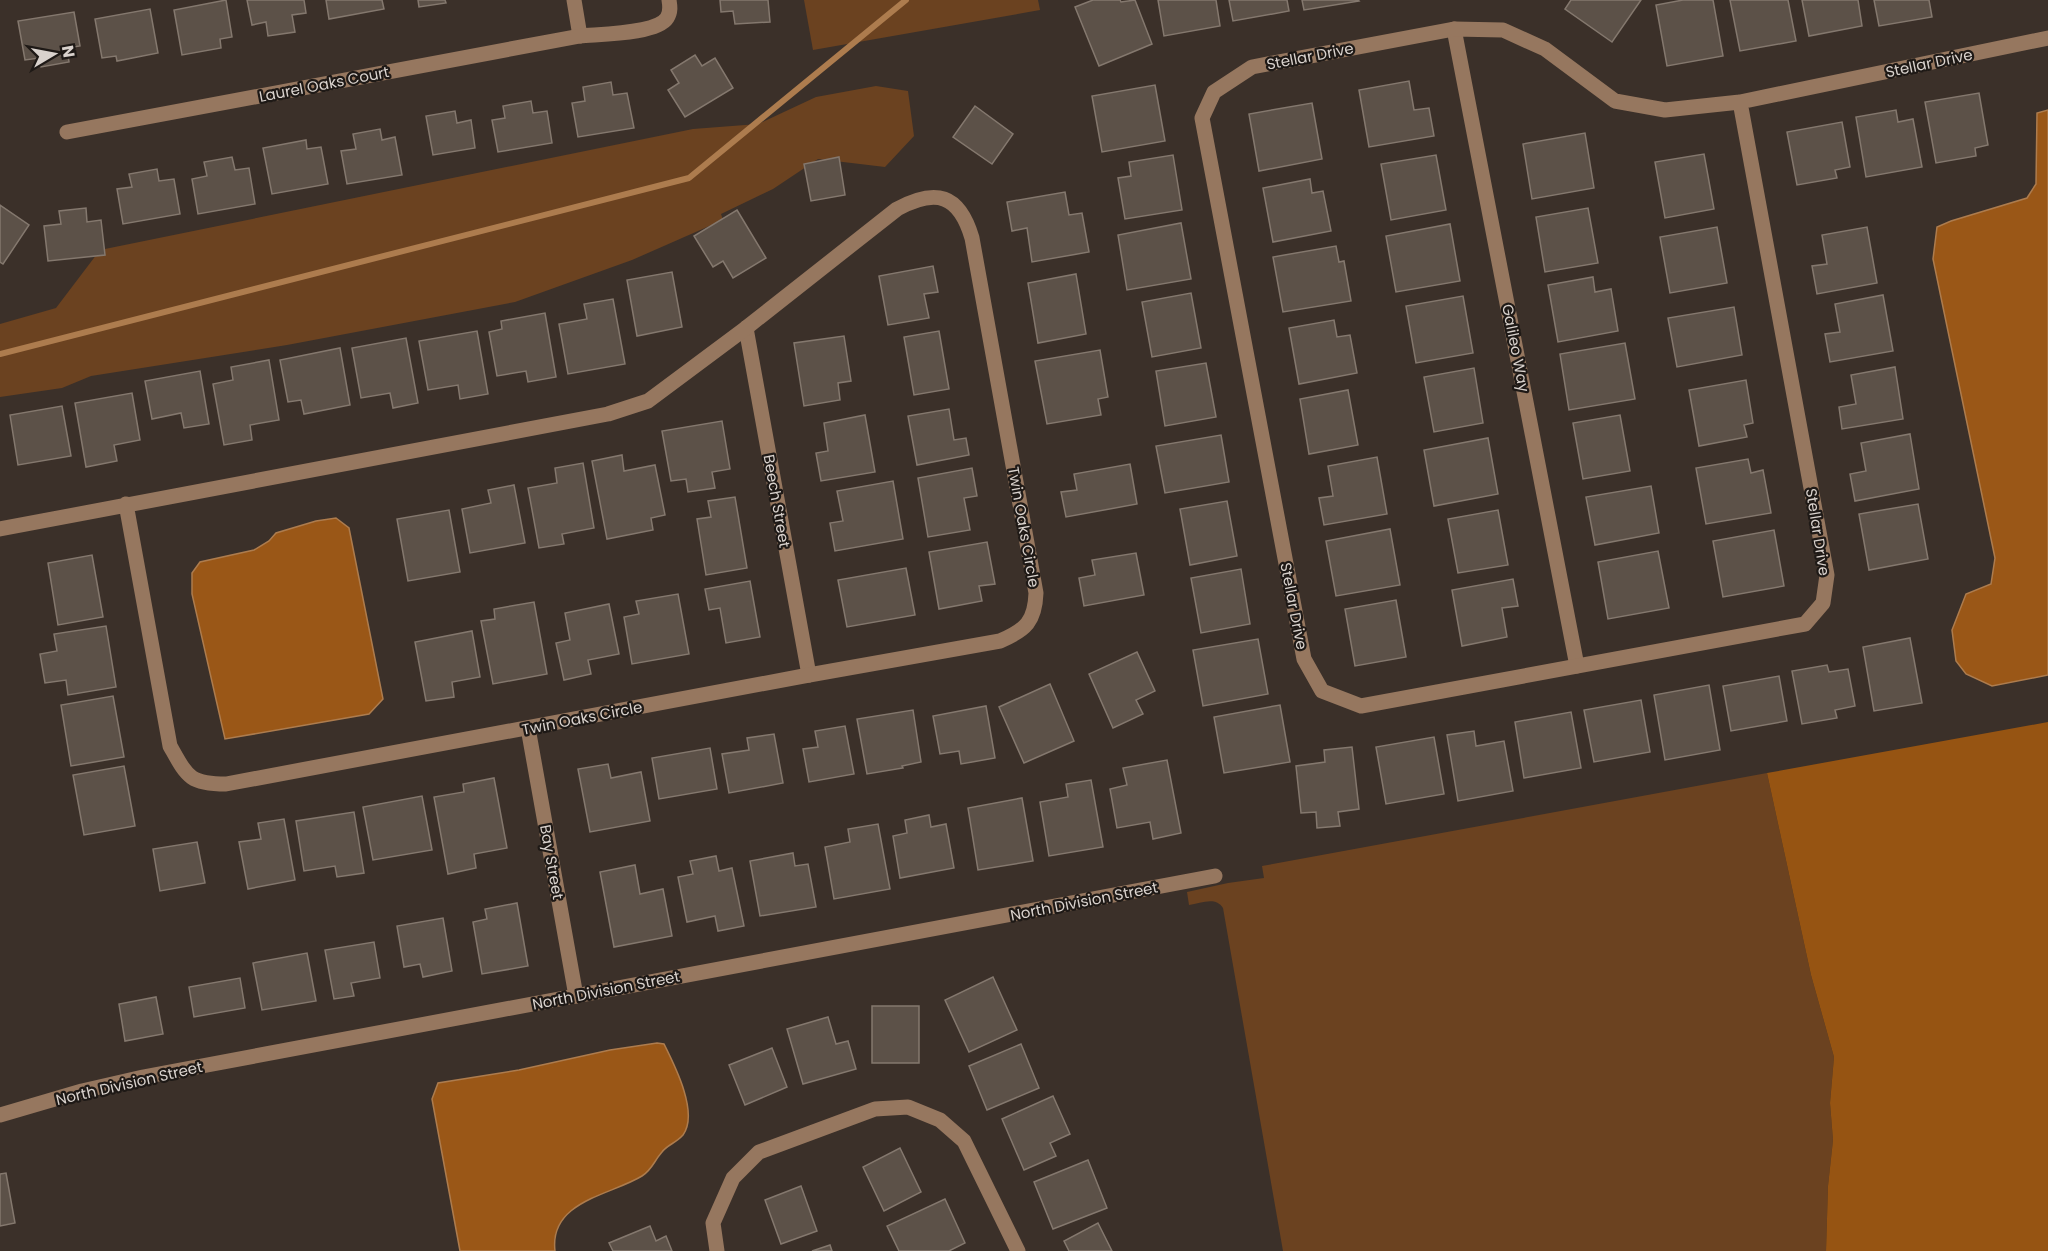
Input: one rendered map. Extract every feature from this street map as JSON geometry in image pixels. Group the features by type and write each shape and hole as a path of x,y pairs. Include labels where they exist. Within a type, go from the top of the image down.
{"street":[{"path":"574,0 580,36"},
{"name":"Laurel Oaks Court","path":"68,132 580,36 654,28 666,20 670,8 669,0"},
{"name":"Stellar Drive","path":"1740,102 1827,575 1824,603 1805,624 1361,706 1322,691 1304,659 1202,118 1214,92 1252,67 1454,29 1503,30 1545,49 1615,101 1665,110 1740,102 2048,38"},
{"name":"Galileo Way","path":"1454,29 1577,666"},
{"name":"Twin Oaks Circle","path":"0,529 126,504 608,414 630,408 648,400 746,328 897,209 912,201 928,197 945,198 966,218 972,238 1034,581 1035,608 1029,623 1016,635 1000,641 226,784 203,784 185,773 170,746 126,504"},
{"name":"Beech Street","path":"746,328 809,675"},
{"name":"Bay Street","path":"528,728 576,996"},
{"name":"North Division Street","path":"0,1115 82,1091 143,1077 1215,876"},
{"path":"717,1251 713,1223 733,1178 759,1152 874,1108 908,1107 940,1120 963,1141 1018,1251"}],"shaded area":[{"path":"804,0 1038,0 1040,10 813,50"},
{"path":"876,86 908,91 914,136 885,167 818,159 773,189 721,214 723,220 632,260 515,302 287,345 91,376 62,388 0,397 0,324 56,308 100,250 693,129 758,124 816,97"},
{"path":"2048,110 2048,675 1992,686 1966,674 1956,661 1952,630 1966,594 1991,584 1995,558 1933,259 1937,227 2027,198 2036,184 2037,113"},
{"path":"336,518 349,528 383,699 369,714 225,739 192,594 192,573 200,562 254,550 269,541 276,533 316,521"},
{"path":"2048,722 2048,1251 1826,1251 1828,1186 1833,1140 1830,1103 1834,1057 1811,975 1767,773"},
{"path":"1767,773 1811,975 1834,1057 1830,1103 1833,1140 1828,1186 1826,1251 1283,1251 1223,908 1212,901 1189,905 1187,892 1264,878 1262,866"},
{"path":"657,1043 664,1044 684,1090 688,1115 683,1135 659,1155 645,1174 572,1210 562,1221 556,1234 555,1251 460,1251 432,1099 438,1083"}],"building":[{"path":"226,0 232,37 220,39 221,48 182,55 174,10"},
{"path":"247,0 304,0 306,13 292,15 295,32 268,36 266,22 252,25"},
{"path":"326,0 382,0 384,9 329,19"},
{"path":"418,0 445,0 446,3 419,7"},
{"path":"720,0 768,0 770,22 735,24 733,11 721,12"},
{"path":"1093,0 1120,0 1121,2 1135,0 1152,44 1099,66 1075,7"},
{"path":"1158,0 1216,0 1220,26 1164,36"},
{"path":"1229,0 1287,0 1289,11 1233,21"},
{"path":"1302,0 1358,0 1359,1 1304,10"},
{"path":"1571,0 1641,0 1612,42 1565,9"},
{"path":"1683,0 1713,0 1723,56 1667,66 1656,5"},
{"path":"1730,0 1788,0 1796,41 1740,51"},
{"path":"1802,0 1858,0 1862,26 1809,36"},
{"path":"1874,0 1929,0 1932,17 1879,26"},
{"path":"150,9 158,53 117,61 116,56 102,58 95,19"},
{"path":"74,12 80,46 67,48 69,62 41,67 39,58 25,60 18,21"},
{"path":"695,55 702,66 715,58 733,88 685,117 668,90 679,83 671,70"},
{"path":"1409,81 1414,110 1429,108 1434,136 1369,147 1359,90"},
{"path":"611,82 613,95 627,93 634,128 578,137 572,103 585,101 583,87"},
{"path":"1155,85 1165,141 1102,152 1092,96"},
{"path":"1979,93 1988,145 1975,148 1976,156 1936,163 1925,102"},
{"path":"531,101 533,113 547,111 552,143 498,152 492,120 505,118 503,106"},
{"path":"1312,103 1322,159 1259,171 1249,114"},
{"path":"975,106 1013,134 992,164 953,137"},
{"path":"1896,110 1898,122 1913,119 1922,167 1866,177 1856,117"},
{"path":"455,111 457,123 471,120 475,148 433,155 426,116"},
{"path":"1842,122 1850,167 1835,170 1837,178 1797,185 1787,132"},
{"path":"380,129 382,140 395,137 402,175 347,184 341,151 356,149 353,134"},
{"path":"1585,133 1594,188 1532,199 1523,144"},
{"path":"306,140 307,149 321,147 328,184 272,194 263,148"},
{"path":"1704,154 1714,209 1665,218 1655,162"},
{"path":"1173,155 1182,210 1125,219 1118,178 1131,176 1129,162"},
{"path":"1436,155 1446,210 1391,220 1381,164"},
{"path":"232,157 235,170 249,168 255,204 198,214 192,179 207,176 204,162"},
{"path":"839,157 845,195 811,201 804,164"},
{"path":"157,169 159,181 174,179 180,214 123,224 117,189 132,187 129,174"},
{"path":"1310,179 1312,193 1323,191 1331,231 1273,242 1263,188"},
{"path":"1065,192 1069,215 1082,213 1089,252 1032,262 1027,228 1012,231 1007,202"},
{"path":"0,205 29,225 3,264 0,262"},
{"path":"86,208 87,222 101,220 105,255 48,261 44,226 61,224 59,211"},
{"path":"1588,208 1598,263 1545,272 1536,217"},
{"path":"737,210 766,258 733,278 723,261 713,267 694,236"},
{"path":"1181,223 1191,279 1127,290 1118,235"},
{"path":"1450,224 1460,281 1396,292 1386,236"},
{"path":"1717,227 1727,283 1670,293 1660,237"},
{"path":"1867,227 1877,283 1817,294 1812,266 1827,264 1822,235"},
{"path":"1336,246 1339,262 1344,261 1351,301 1283,312 1273,257"},
{"path":"933,266 938,292 924,294 929,318 888,325 879,276"},
{"path":"672,272 682,327 637,336 627,280"},
{"path":"1076,274 1086,334 1038,343 1028,283"},
{"path":"1593,277 1595,292 1611,289 1618,331 1558,342 1548,285"},
{"path":"1191,293 1201,348 1152,357 1142,302"},
{"path":"1883,295 1893,351 1830,362 1825,334 1840,332 1835,304"},
{"path":"1463,296 1473,353 1416,363 1406,306"},
{"path":"613,299 625,364 568,374 559,324 587,319 584,304"},
{"path":"1734,307 1742,355 1677,367 1668,318"},
{"path":"545,313 556,377 528,382 526,371 497,376 489,332 502,329 501,321"},
{"path":"1334,320 1337,337 1350,335 1357,373 1299,384 1289,328"},
{"path":"477,331 488,394 460,399 458,385 428,390 419,341"},
{"path":"939,331 949,389 914,395 904,337"},
{"path":"844,336 851,381 838,383 840,400 804,406 794,343"},
{"path":"406,338 418,403 393,408 390,393 361,398 352,348"},
{"path":"1625,343 1635,399 1569,410 1560,354"},
{"path":"340,348 350,405 304,414 301,400 288,402 280,360"},
{"path":"1100,350 1108,397 1098,399 1101,415 1047,424 1035,361"},
{"path":"269,360 279,420 250,425 252,440 224,445 213,384 233,380 231,367"},
{"path":"1206,363 1216,417 1165,426 1156,371"},
{"path":"1895,367 1903,419 1842,429 1839,407 1856,404 1851,375"},
{"path":"1474,368 1483,423 1434,432 1424,377"},
{"path":"200,371 209,424 184,428 181,413 152,419 145,381"},
{"path":"1746,380 1753,423 1744,425 1747,437 1699,446 1689,390"},
{"path":"1348,390 1358,445 1309,454 1300,399"},
{"path":"132,393 140,440 114,445 117,461 86,467 75,403"},
{"path":"62,406 71,456 18,465 10,415"},
{"path":"949,409 954,440 966,438 969,455 917,465 908,416"},
{"path":"865,415 875,472 821,481 816,453 828,451 824,423"},
{"path":"1620,415 1630,471 1583,479 1573,423"},
{"path":"722,421 730,469 712,472 715,488 688,492 686,479 671,481 662,431"},
{"path":"1910,434 1919,489 1855,501 1850,474 1866,471 1861,443"},
{"path":"1221,435 1229,482 1165,493 1156,446"},
{"path":"1488,438 1498,494 1434,506 1424,450"},
{"path":"622,455 624,471 655,465 665,515 651,518 653,530 607,539 592,461"},
{"path":"1377,457 1387,514 1324,525 1319,498 1333,496 1328,466"},
{"path":"1748,459 1751,473 1763,470 1771,513 1706,524 1696,468"},
{"path":"583,463 594,528 562,534 564,544 539,548 528,488 557,483 555,468"},
{"path":"1130,464 1137,504 1066,517 1061,492 1077,490 1074,474"},
{"path":"972,468 977,496 964,498 970,530 928,537 918,478"},
{"path":"893,481 903,539 835,551 830,523 843,521 837,491"},
{"path":"514,485 525,543 470,553 462,509 491,503 488,490"},
{"path":"1651,486 1659,533 1595,545 1586,497"},
{"path":"735,497 747,568 706,575 697,519 711,517 708,501"},
{"path":"1227,501 1237,556 1190,565 1180,509"},
{"path":"1918,504 1928,559 1869,570 1859,514"},
{"path":"449,510 460,572 408,581 397,519"},
{"path":"1498,510 1508,565 1458,573 1448,519"},
{"path":"1390,529 1400,585 1336,596 1326,541"},
{"path":"1774,530 1784,586 1723,597 1713,541"},
{"path":"987,542 995,584 979,586 982,601 939,609 929,552"},
{"path":"1658,551 1669,608 1608,619 1598,562"},
{"path":"1136,553 1144,595 1084,606 1079,578 1095,575 1092,560"},
{"path":"92,555 103,617 58,625 48,563"},
{"path":"906,568 915,615 847,627 838,580"},
{"path":"1241,569 1250,624 1201,633 1191,578"},
{"path":"1513,579 1518,606 1502,608 1507,637 1462,646 1452,590"},
{"path":"750,581 760,637 726,643 720,608 709,610 705,589"},
{"path":"678,594 689,654 632,664 624,617 639,614 636,601"},
{"path":"1396,600 1406,657 1355,666 1345,609"},
{"path":"534,602 547,674 493,684 481,621 495,619 494,609"},
{"path":"609,604 619,654 588,660 591,674 564,680 556,643 570,640 565,613"},
{"path":"106,626 116,687 68,695 66,680 45,683 40,654 57,651 54,634"},
{"path":"472,631 480,677 452,682 454,697 426,701 415,642"},
{"path":"1910,638 1922,703 1874,711 1863,647"},
{"path":"1258,639 1268,694 1203,706 1193,650"},
{"path":"1137,652 1155,691 1136,700 1143,714 1113,728 1089,674"},
{"path":"1827,665 1829,672 1848,669 1855,706 1835,710 1837,718 1802,724 1792,671"},
{"path":"1779,676 1787,721 1731,731 1723,686"},
{"path":"1050,684 1074,741 1024,763 999,707"},
{"path":"1709,685 1720,750 1665,760 1654,695"},
{"path":"113,696 124,757 71,766 61,705"},
{"path":"1641,700 1650,752 1594,762 1584,710"},
{"path":"1280,705 1290,762 1224,773 1214,717"},
{"path":"986,706 995,758 961,764 959,751 940,754 933,716"},
{"path":"913,710 921,762 902,766 903,768 867,774 857,719"},
{"path":"1571,712 1581,768 1524,778 1515,722"},
{"path":"845,726 854,774 809,782 803,749 818,747 815,731"},
{"path":"1474,731 1476,746 1504,741 1513,791 1458,801 1447,735"},
{"path":"774,734 783,783 729,793 722,754 749,750 747,738"},
{"path":"1434,737 1444,794 1386,804 1376,747"},
{"path":"1352,747 1359,809 1338,812 1340,826 1317,828 1316,812 1301,813 1296,766 1325,762 1324,750"},
{"path":"710,748 717,789 659,799 652,758"},
{"path":"1167,760 1181,833 1153,839 1150,822 1117,828 1110,789 1127,785 1123,768"},
{"path":"608,764 611,778 641,772 650,821 590,832 578,769"},
{"path":"124,766 135,826 84,835 73,775"},
{"path":"494,778 507,848 474,854 476,868 448,874 434,797 464,792 463,784"},
{"path":"1091,780 1103,847 1049,856 1040,802 1068,797 1066,784"},
{"path":"422,796 432,850 373,860 363,807"},
{"path":"1022,798 1033,861 978,870 968,808"},
{"path":"354,812 364,873 337,877 335,866 304,871 296,821"},
{"path":"929,815 931,827 946,824 954,868 900,878 893,836 907,833 905,820"},
{"path":"284,819 295,880 248,889 239,842 261,839 258,823"},
{"path":"878,824 890,889 834,899 825,847 850,842 848,829"},
{"path":"197,842 205,883 160,891 153,849"},
{"path":"793,853 795,866 808,864 816,907 760,916 750,861"},
{"path":"716,856 719,871 732,868 744,926 718,931 715,916 687,922 678,877 693,874 690,861"},
{"path":"635,865 640,894 663,889 672,936 614,947 600,872"},
{"path":"517,903 528,966 482,974 473,922 487,919 485,909"},
{"path":"443,918 452,971 423,977 420,964 404,967 397,926"},
{"path":"374,942 380,978 351,983 354,996 334,999 325,950"},
{"path":"307,953 316,1001 262,1010 253,963"},
{"path":"993,977 1017,1030 969,1052 945,1000"},
{"path":"240,978 245,1008 194,1017 189,987"},
{"path":"156,997 163,1034 125,1041 119,1004"},
{"path":"872,1006 919,1006 919,1063 872,1063"},
{"path":"828,1017 836,1044 848,1041 856,1069 803,1084 787,1029"},
{"path":"1021,1044 1039,1088 987,1110 969,1066"},
{"path":"772,1048 787,1087 745,1105 729,1065"},
{"path":"1053,1096 1070,1134 1050,1143 1056,1156 1024,1170 1002,1119"},
{"path":"900,1148 921,1192 884,1211 863,1167"},
{"path":"1088,1160 1107,1208 1053,1229 1034,1182"},
{"path":"6,1173 15,1223 0,1226 0,1174"},
{"path":"801,1186 817,1231 781,1244 765,1200"},
{"path":"945,1199 965,1243 949,1251 899,1251 887,1226"},
{"path":"1098,1223 1112,1251 1069,1251 1064,1241"},
{"path":"650,1226 656,1241 666,1236 672,1251 613,1251 609,1243"},
{"path":"830,1245 832,1251 812,1251"}],"waterway":[{"path":"0,354 689,178 906,0"}]}
